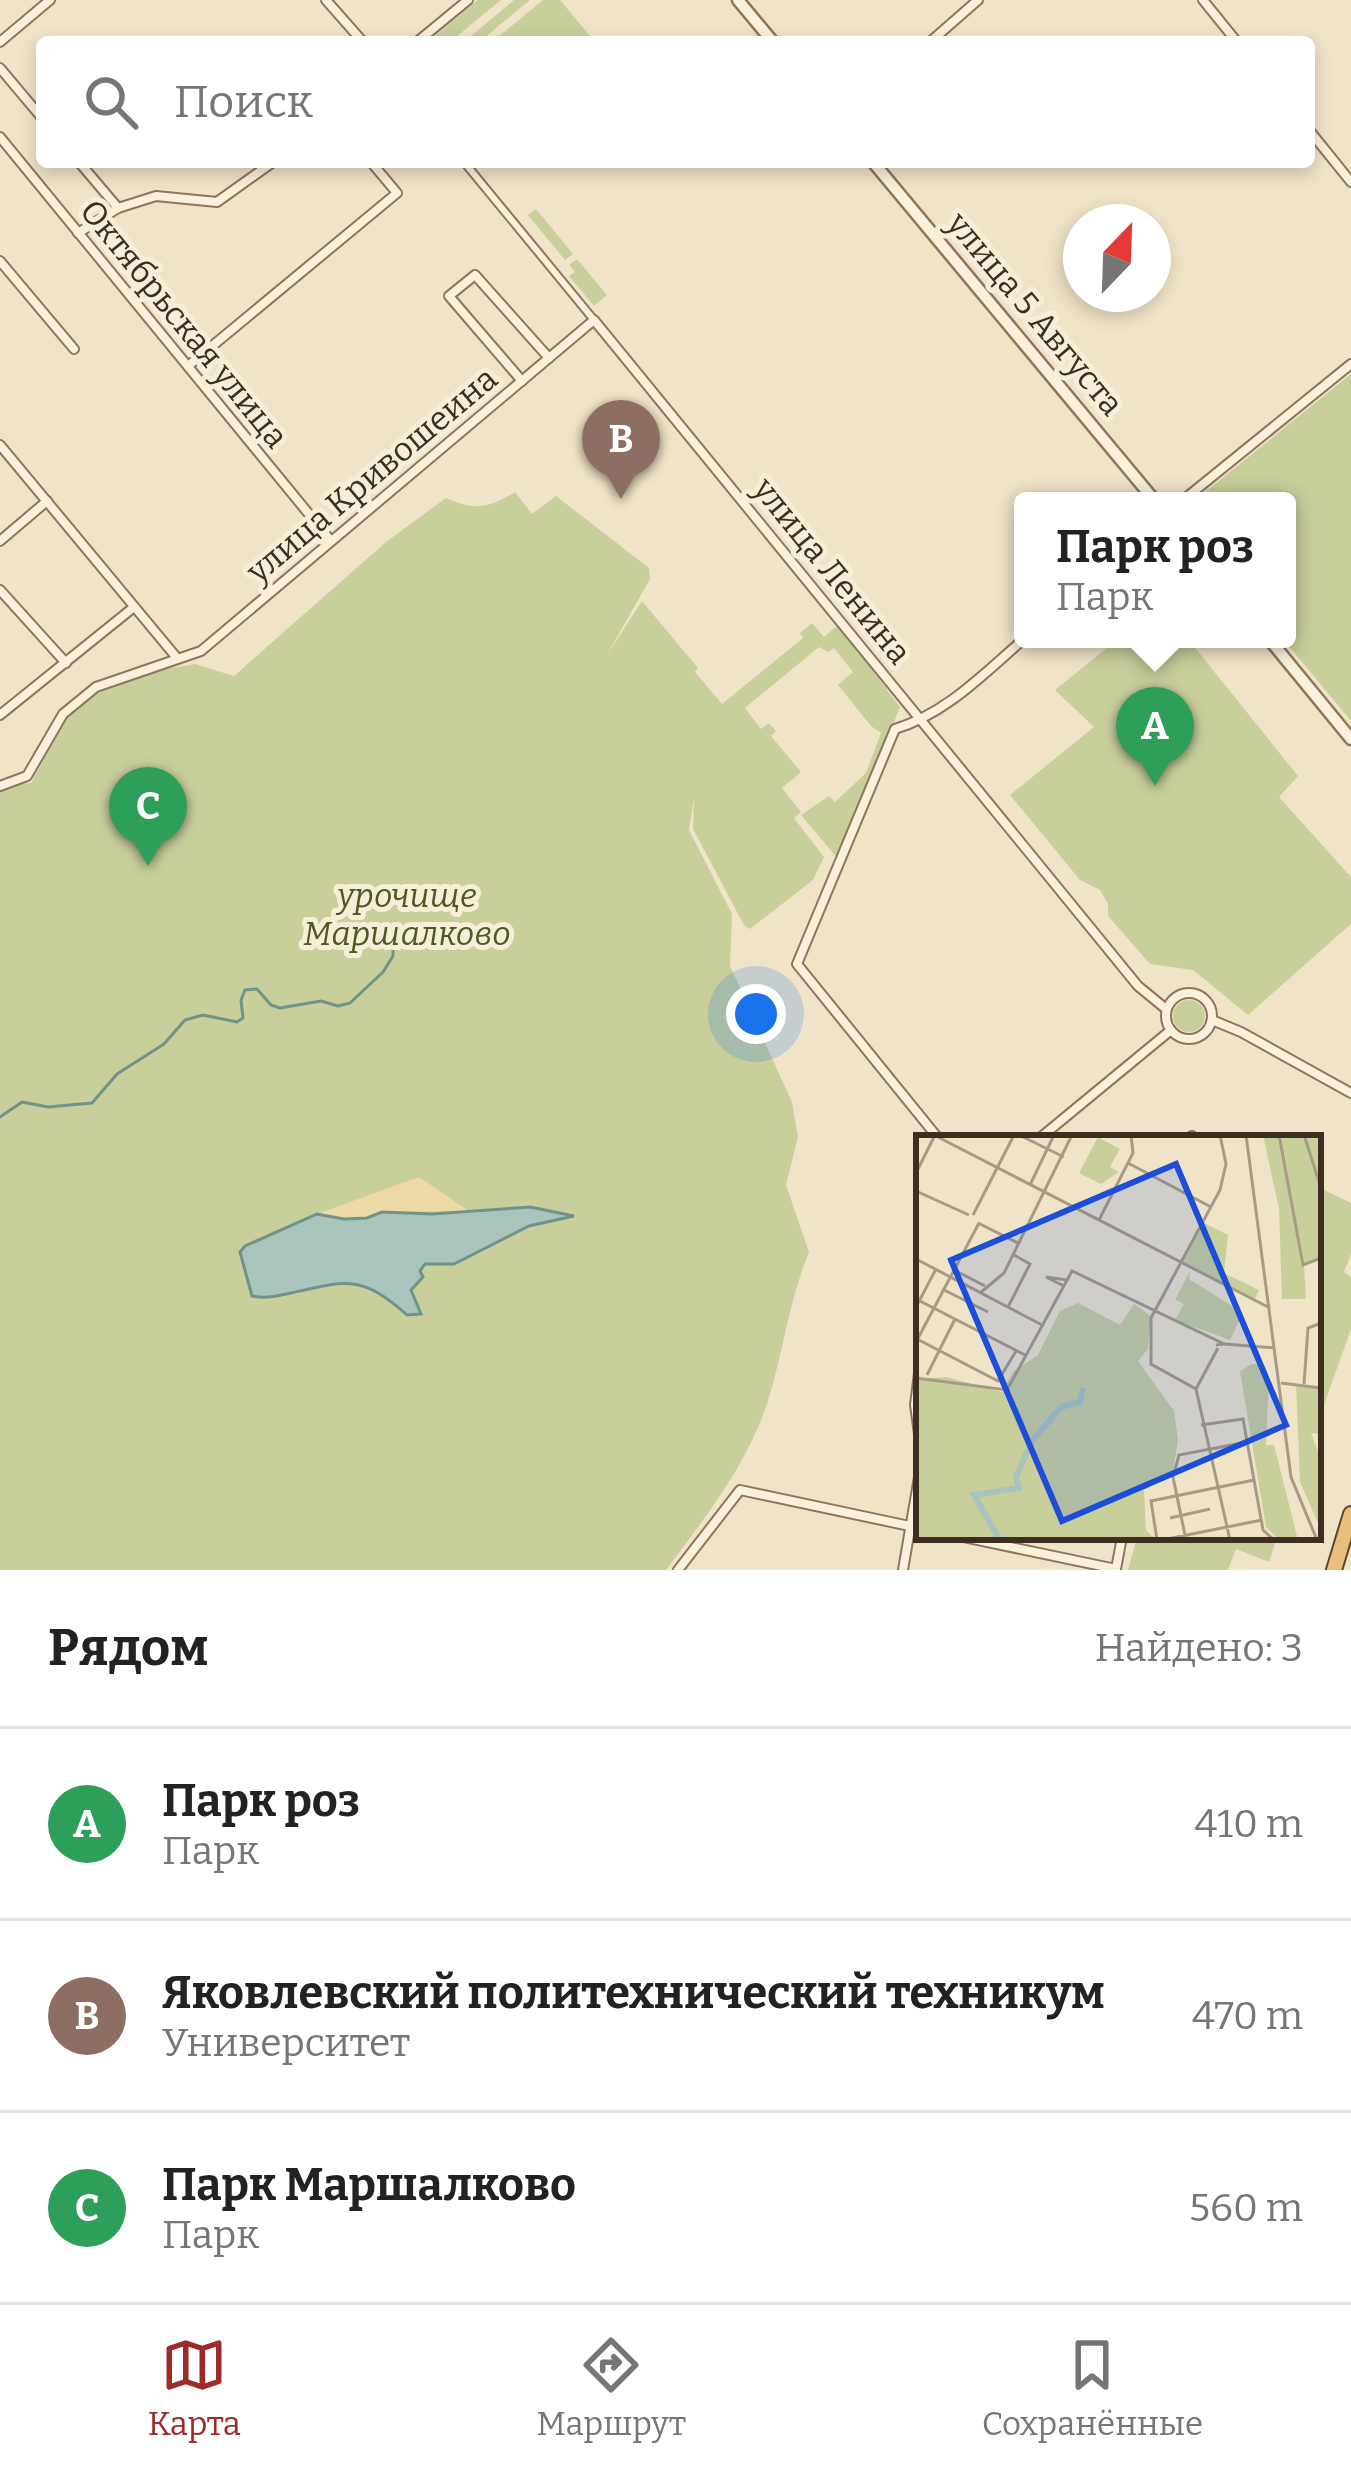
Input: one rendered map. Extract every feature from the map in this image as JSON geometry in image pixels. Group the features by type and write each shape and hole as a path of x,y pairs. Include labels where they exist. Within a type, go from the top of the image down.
{"highway":[{"path":"1338,1570 1351,1514"},
{"path":"1338,1570 1351,1539"}],"street":[{"path":"0,42 50,0"},
{"path":"326,0 358,36"},
{"path":"424,36 468,0"},
{"path":"738,0 767,36"},
{"path":"937,36 978,0"},
{"path":"1203,0 1233,36"},
{"path":"0,68 36,111"},
{"name":"Октябрьская улица","path":"0,137 331,541"},
{"path":"1315,137 1351,182"},
{"path":"84,168 118,208"},
{"path":"78,233 118,208 156,196 217,202 265,168"},
{"path":"188,366 397,193 376,168"},
{"name":"улица Ленина","path":"469,168 1138,986 1166,1009"},
{"name":"улица 5 Августа","path":"878,168 1148,492"},
{"path":"0,261 74,349"},
{"path":"522,381 449,296 476,274 549,358"},
{"name":"улица Кривошеина","path":"0,786 28,776 63,714 96,687 201,651 594,320"},
{"path":"1193,492 1351,364"},
{"path":"0,445 177,658"},
{"path":"0,541 47,501"},
{"path":"0,590 66,663"},
{"path":"0,716 135,607"},
{"path":"936,1135 797,964 895,729 944,709 1014,648"},
{"path":"1276,648 1351,739"},
{"path":"1194,993 1208,1003 1212,1020 1209,1028 1186,1039 1171,1030 1166,1009 1177,995 1194,993"},
{"path":"1212,1020 1237,1029 1351,1094"},
{"path":"1044,1135 1171,1030"},
{"path":"678,1570 740,1490 915,1527 903,1570"},
{"path":"977,1540 1115,1569"}],"green space":[{"path":"478,0 501,0 457,36 435,36"},
{"path":"514,0 530,0 486,36 471,36"},
{"path":"543,0 560,0 590,36 499,36"},
{"path":"536,209 573,254 565,260 528,215"},
{"path":"577,259 607,295 594,306 569,276 575,272 569,265"},
{"path":"1351,374 1351,721 1290,648 1296,648 1296,492 1205,492"},
{"name":"урочище Маршалково","path":"515,492 532,514 556,496 649,568 650,579 607,655 642,601 722,704 803,638 800,633 812,623 824,637 838,625 900,707 839,860 801,815 829,796 835,802 866,773 881,733 838,685 853,672 834,648 828,652 819,647 745,708 761,729 769,723 776,731 771,736 801,772 782,788 801,812 794,818 824,857 813,880 750,929 693,829 694,798 689,830 732,914 730,966 792,1102 798,1137 786,1185 809,1252 773,1385 748,1449 666,1570 0,1570 0,786 31,783 72,708 113,685 154,671 195,664 234,676 386,542 446,498 474,506","holes":["530,1207 571,1216 529,1226 442,1263 425,1264 411,1290 420,1313 406,1315 386,1298 353,1283 322,1284 261,1298 432,1214"]},
{"path":"1107,648 1195,648 1298,776 1279,797 1351,877 1351,924 1248,1015 1193,970 1150,964 1108,916 1100,890 1080,880 1010,795 1094,727 1055,690"},
{"path":"1189,1000 1200,1005 1205,1016 1200,1027 1189,1032 1178,1027 1173,1016 1178,1005"},
{"path":"1321,1188 1351,1203 1351,1254 1344,1272 1351,1277 1351,1329 1321,1414"},
{"path":"1136,1540 1276,1540 1269,1562 1236,1549 1228,1570 1128,1570"}],"sand":[{"path":"419,1177 469,1211 383,1212 344,1219 317,1214"}],"water":[{"path":"530,1207 574,1216 529,1226 454,1264 425,1264 420,1271 423,1277 411,1290 421,1314 407,1315 378,1293 353,1284 252,1296 240,1252 317,1214 344,1219 382,1212 432,1214"}],"waterway":[{"path":"0,1117 22,1102 48,1107 92,1103 117,1074 164,1044 185,1020 203,1015 237,1022 243,1018 245,990 257,989 280,1008 321,1001 338,1006 350,1003 383,972 393,956 393,940"}],"place":[{"name":"Яковлевский политехнический техникум","path":"621,499"},
{"name":"Парк роз","path":"1155,786"},
{"name":"Парк Маршалково","path":"148,866"}]}
